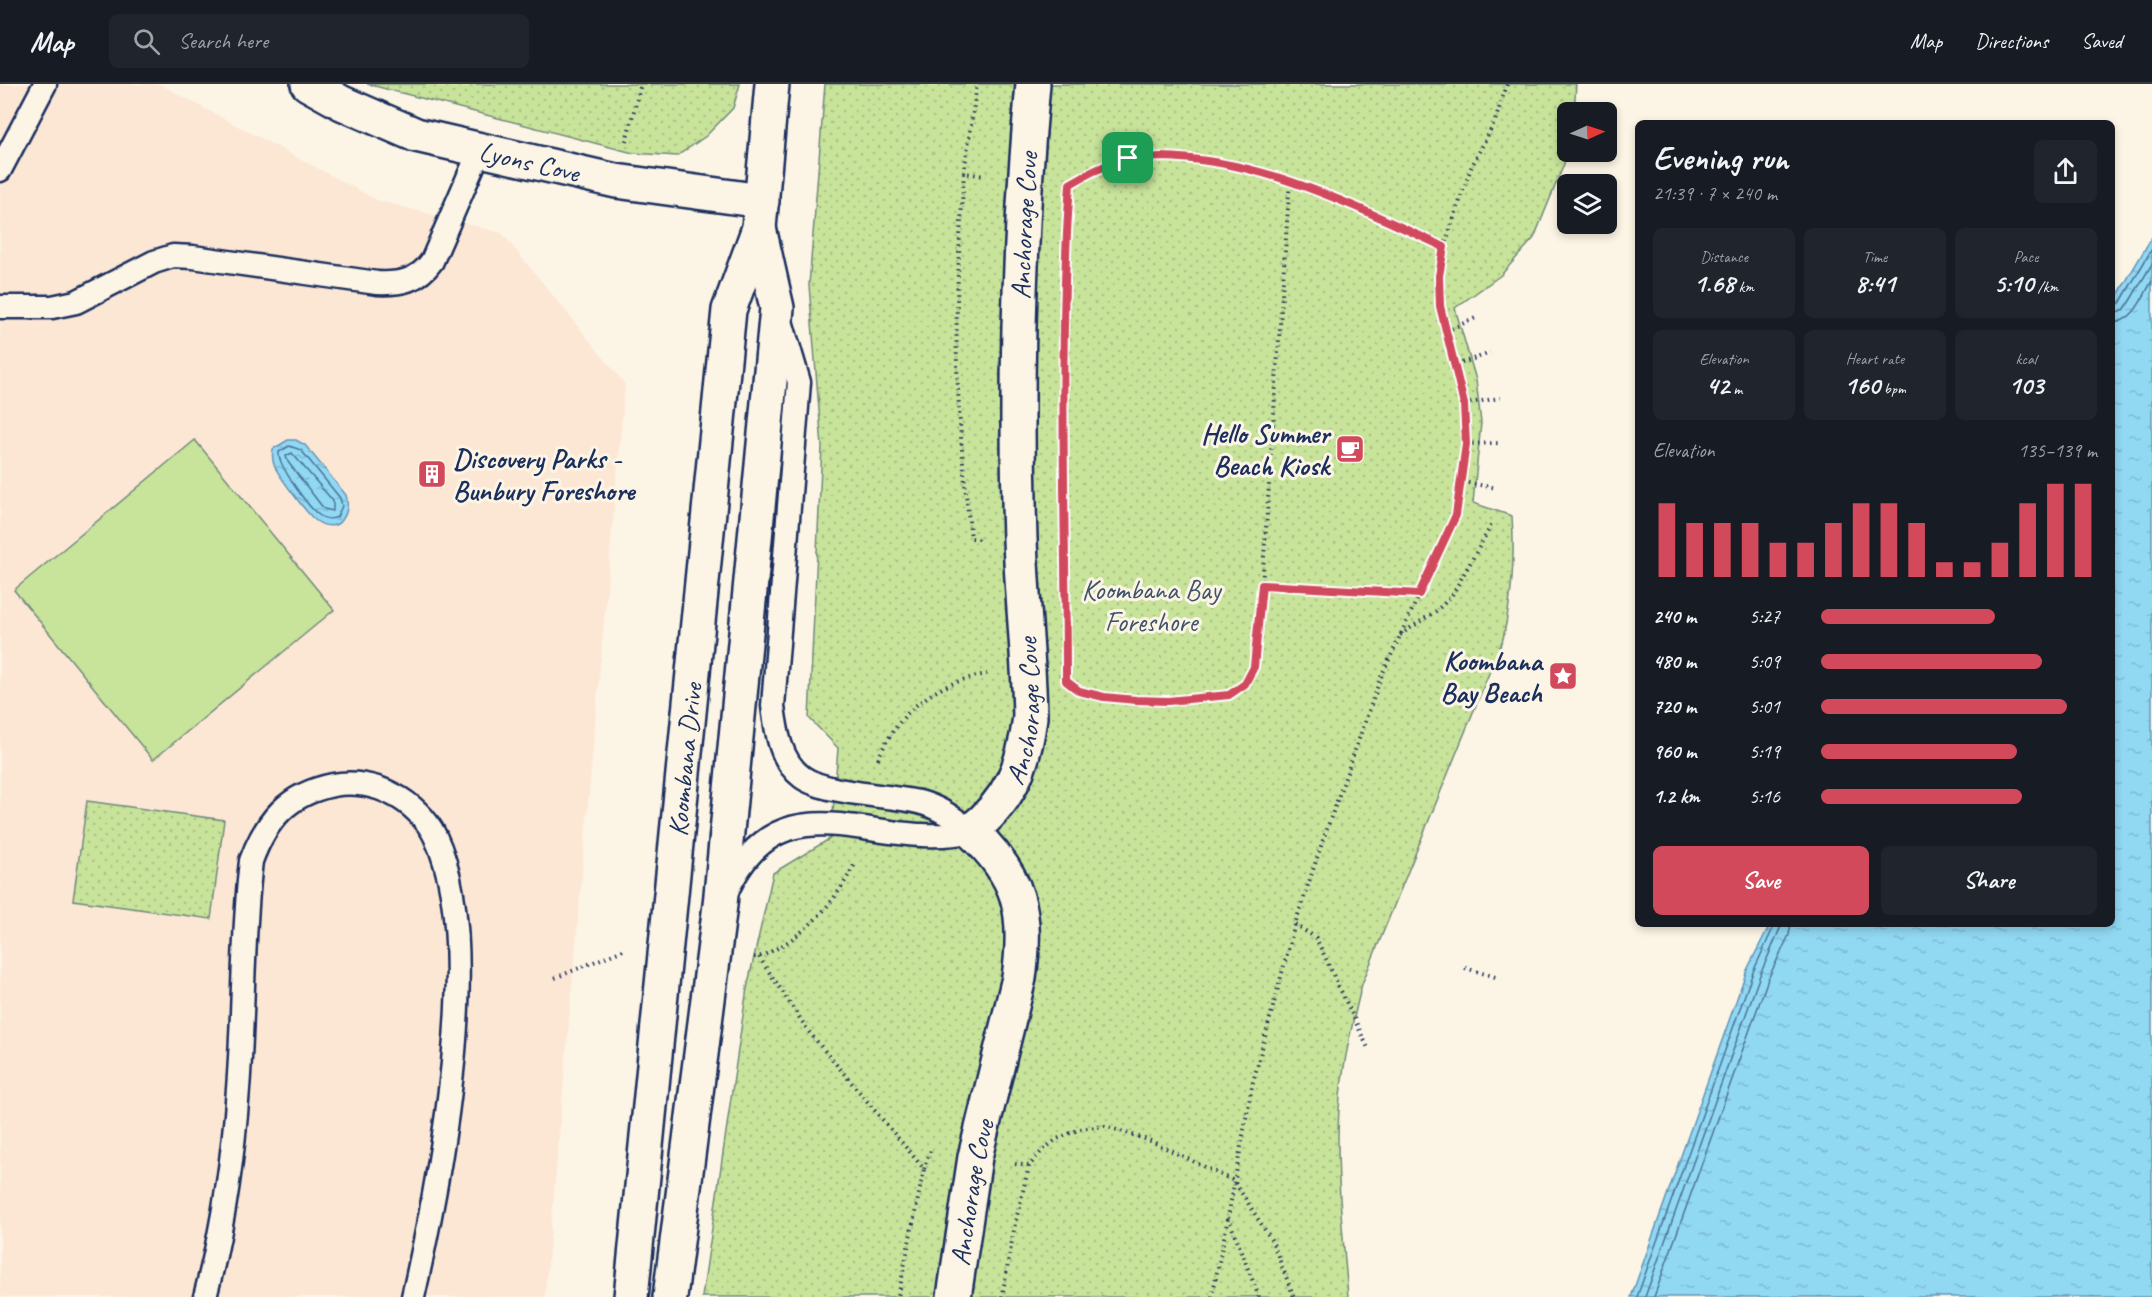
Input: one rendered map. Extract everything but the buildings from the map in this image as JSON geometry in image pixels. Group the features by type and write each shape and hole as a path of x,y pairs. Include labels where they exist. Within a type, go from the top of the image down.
{"main road":[{"name":"Lyons Cove","path":"308,84 342,103 416,135 760,214"},
{"name":"Koombana Drive","path":"631,1297 729,310 760,214 772,84"},
{"name":"Anchorage Cove","path":"954,1297 975,1157 1019,978 1023,949 1020,899 994,855 971,831 993,814 1019,769 1030,717 1020,540 1017,376 1024,180 1033,84"},
{"name":"Koombana Drive","path":"670,1297 720,904 777,308 760,214"}],"lane":[{"path":"0,170 45,84"},
{"path":"0,307 51,307 76,302 154,262 173,256 377,283 396,284 412,279 424,272 432,261 480,150"},
{"path":"777,308 799,382 772,706 776,734 785,758 801,777 823,786 920,802 952,816 971,831"},
{"path":"205,1297 218,1248 230,1175 238,1089 251,861 261,835 275,816 295,799 315,789 349,784 384,790 405,800 435,836 451,892 458,953 454,1039 443,1134 413,1297"},
{"path":"720,904 739,865 760,843 777,832 820,823 935,837 971,831"}],"path":[{"path":"615,181 641,84"},
{"path":"977,84 964,173 958,286 957,362 961,445 971,537 982,539"},
{"path":"1212,1297 1252,1086 1295,924 1373,699 1399,636 1448,537 1456,515 1466,444 1464,404 1440,306 1439,286 1444,247 1471,168 1495,121 1508,84"},
{"path":"964,173 1070,184 1102,165 1128,158 1161,157 1218,161 1290,179 1444,247"},
{"path":"1029,677 1066,681 1079,691 1125,699 1168,701 1229,695 1245,684 1254,667 1262,585 1290,179"},
{"path":"1069,194 1070,184"},
{"path":"1063,494 1064,293"},
{"path":"1446,331 1478,316"},
{"path":"1456,365 1490,353"},
{"path":"1464,404 1500,398"},
{"path":"1466,444 1501,443"},
{"path":"1462,482 1497,488"},
{"path":"1399,636 1436,611 1451,597 1492,524"},
{"path":"1262,585 1419,594"},
{"path":"1295,924 1316,938 1368,1048"},
{"path":"759,957 809,1032 924,1169 898,1297"},
{"path":"1465,968 1499,978"},
{"path":"1002,1297 1015,1224 1029,1166 1057,1139 1080,1130 1105,1126 1151,1141 1234,1181 1272,1241 1294,1297"},
{"path":"1228,1217 1259,1297"}],"shaded area":[{"name":"Discovery Parks - Bunbury Foreshore","path":"0,84 159,84 377,200 502,233 625,384 545,1297 0,1297"}],"green space":[{"path":"367,84 740,84 733,108 706,136 677,156 633,153"},
{"name":"Koombana Bay Foreshore","path":"825,84 1576,84 1575,102 1557,102 1557,162 1564,162 1560,174 1557,174 1557,181 1534,238 1501,275 1455,308 1476,380 1481,423 1473,503 1512,516 1511,593 1503,639 1362,984 1355,1012 1344,1068 1338,1121 1340,1196 1348,1297 702,1297 747,988 773,873 831,838 838,748 809,718 822,447 809,285"},
{"path":"195,440 334,610 153,760 14,590"},
{"path":"87,801 224,820 211,919 73,900"}],"water":[{"path":"2152,237 2152,1297 1631,1297 1747,970 1768,927 2115,927 2115,300"},
{"path":"288,440 296,440 305,445 346,495 347,510 336,525 323,524 311,517 274,465 273,449"}],"place":[{"name":"Hello Summer Beach Kiosk","path":"1350,449"},
{"name":"Discovery Parks - Bunbury Foreshore","path":"432,474"},
{"name":"Koombana Bay Beach","path":"1563,676"}],"route":[{"path":"1197,157 1239,165 1290,179 1444,247 1439,276 1440,306 1464,404 1466,444 1456,515 1448,537 1419,594 1262,585 1254,667 1245,684 1229,695 1168,701 1136,700 1104,697 1079,691 1066,681 1063,541 1065,258 1070,184 1102,165 1128,158 1197,157"}]}
